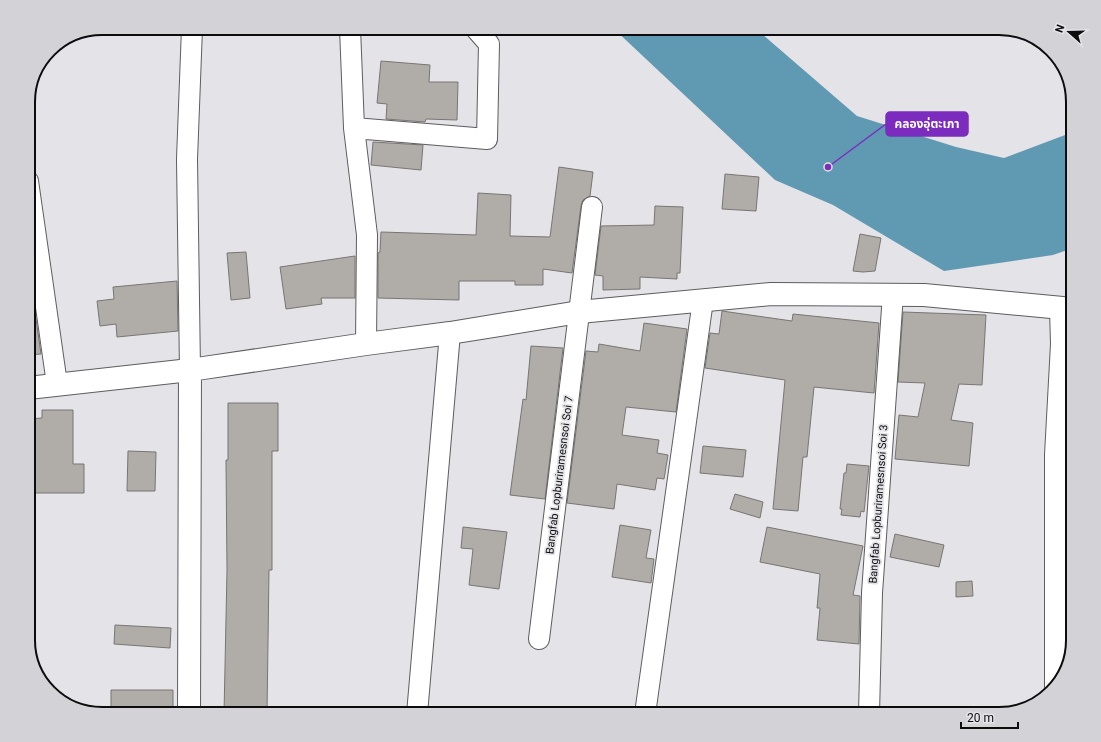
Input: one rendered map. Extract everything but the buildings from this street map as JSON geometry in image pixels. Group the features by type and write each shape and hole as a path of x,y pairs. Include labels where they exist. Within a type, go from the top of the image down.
{"street":[{"path":"189,707 190,370 187,159 192,35"},
{"path":"350,35 354,128 368,235 366,344"},
{"path":"354,128 487,139 489,44 481,35"},
{"name":"Bangfab Lopburiramesnsoi Soi 7","path":"539,639 592,207"},
{"path":"35,230 57,384"},
{"path":"35,387 190,370 450,333 579,312 771,294 924,295 1066,309 1061,344 1055,463 1055,677"},
{"name":"Bangfab Lopburiramesnsoi Soi 3","path":"869,707 872,594 893,294"},
{"path":"645,707 703,300"},
{"path":"418,707 450,333"}],"water":[{"path":"620,35 763,35 857,116 956,147 1004,158 1066,135 1066,250 1053,255 944,271 833,205 775,180"}],"place":[{"name":"คลองอุ่ตะเภา","path":"828,167"}]}
